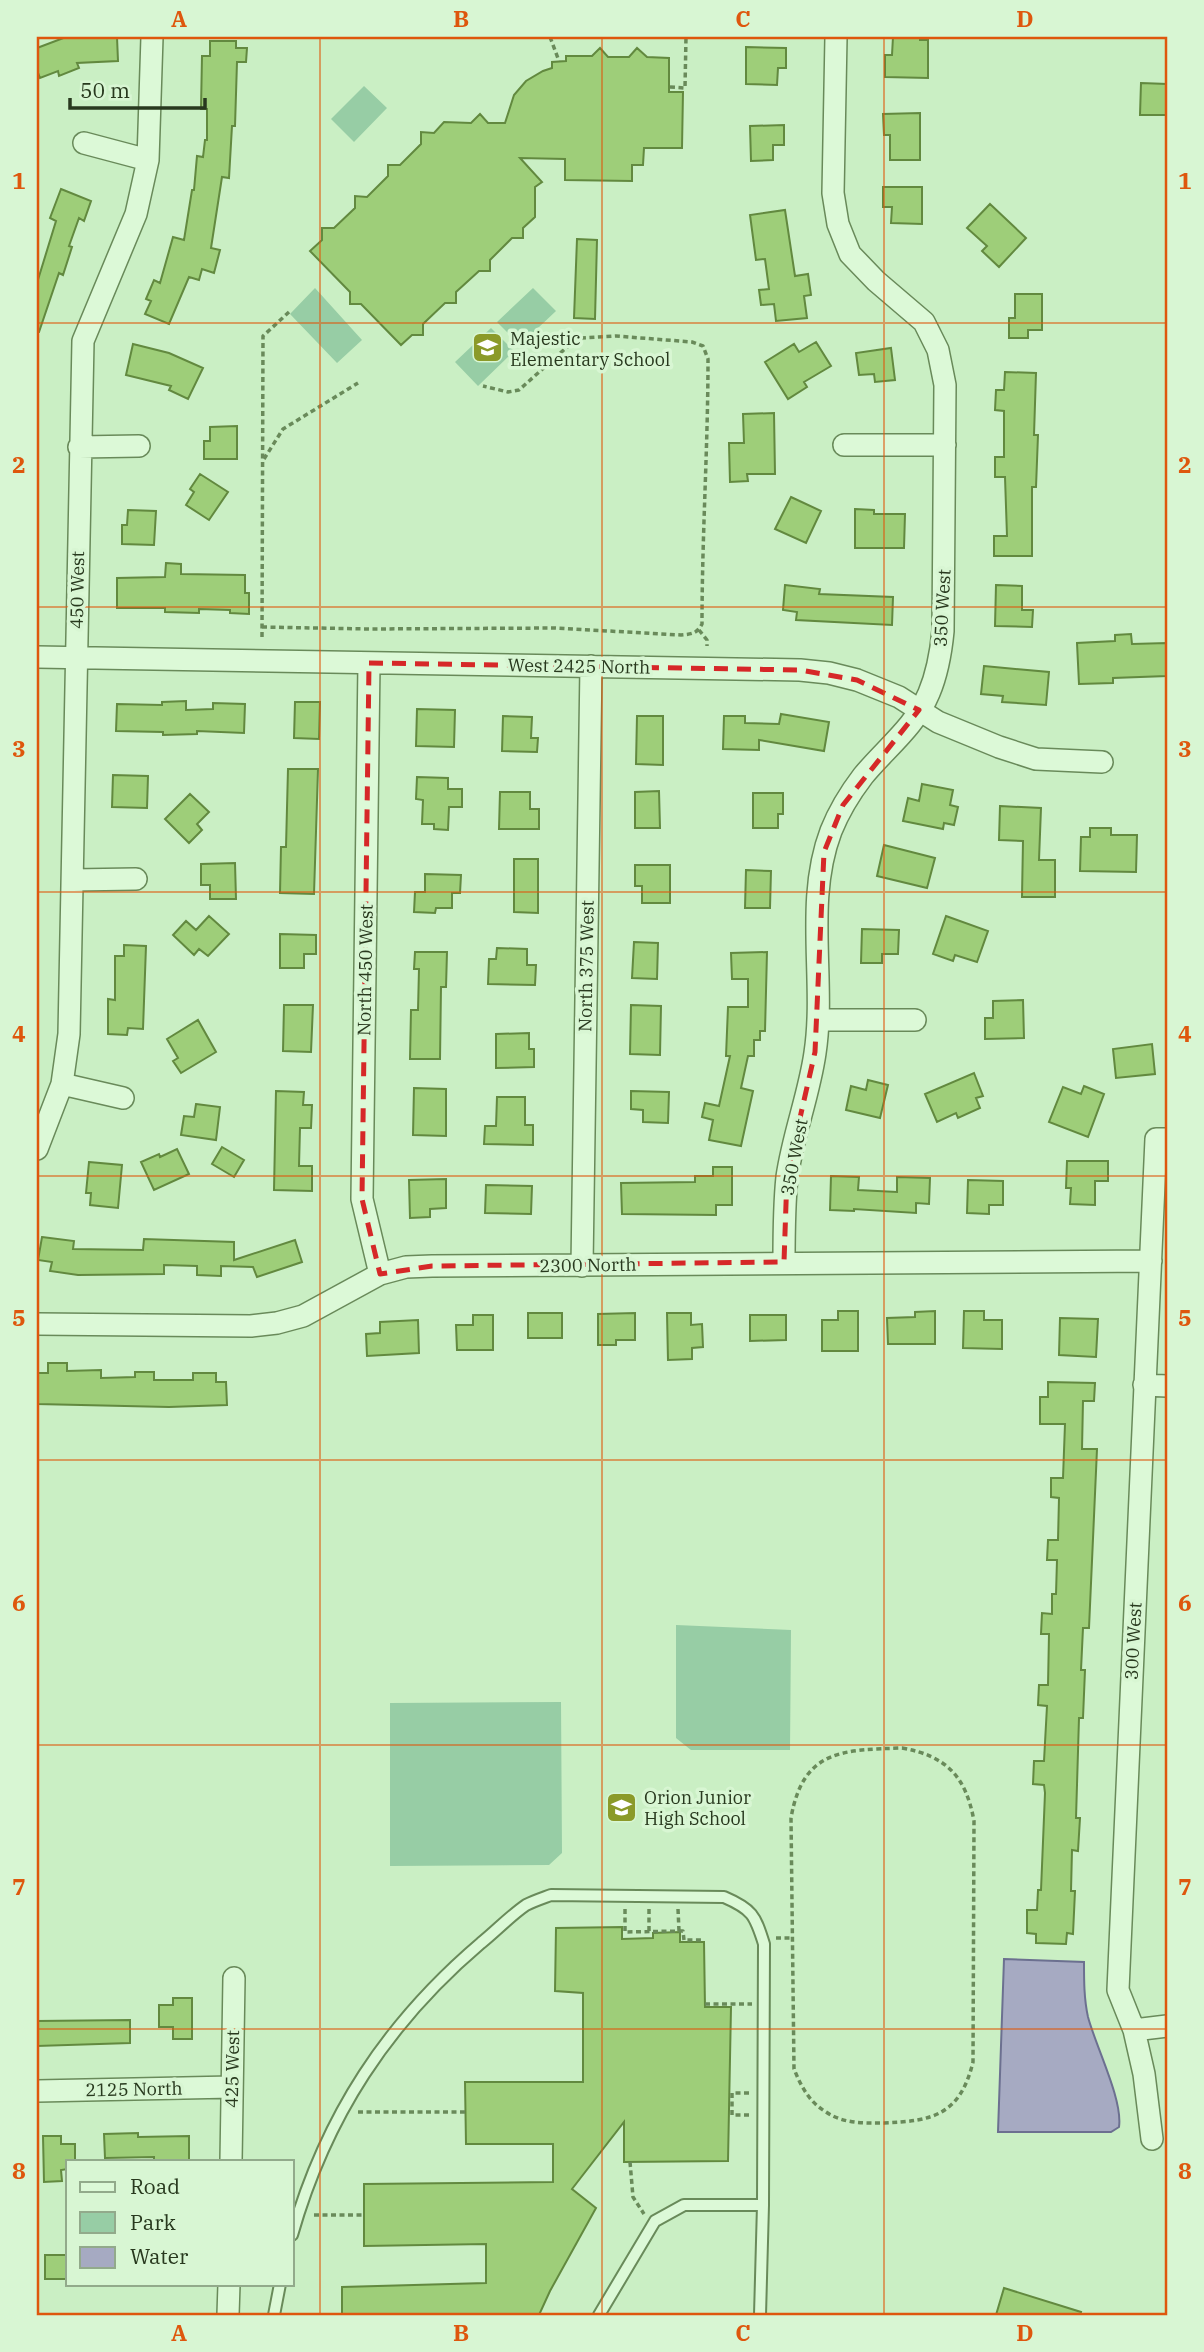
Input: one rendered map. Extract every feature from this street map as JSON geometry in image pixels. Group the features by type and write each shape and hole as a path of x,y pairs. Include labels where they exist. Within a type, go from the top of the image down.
{"street":[{"name":"450 West","path":"37,1149 62,1084 69,1034 83,341 136,214 148,160 152,37"},
{"name":"350 West","path":"784,1262 788,1175 809,1085 818,1020 818,896 824,852 843,805 863,776 900,737 929,694 943,631 945,385 938,350 924,322 876,281 850,254 838,224 834,193 836,37"},
{"path":"84,143 148,160"},
{"path":"844,445 945,444"},
{"path":"79,447 139,446"},
{"name":"West 2425 North","path":"37,657 800,670 856,680 900,697 938,722 1036,759 1102,762"},
{"name":"North 450 West","path":"369,663 362,1199 380,1274"},
{"name":"North 375 West","path":"582,1266 591,666"},
{"path":"73,880 136,879"},
{"path":"818,1020 915,1020"},
{"path":"62,1084 123,1098"},
{"name":"300 West","path":"1152,2139 1134,2030 1118,1990 1144,1385 1162,1139"},
{"name":"2300 North","path":"37,1324 251,1326 277,1323 303,1316 380,1274 406,1267 1151,1261"},
{"path":"1144,1385 1167,1386"},
{"name":"425 West","path":"231,2160 234,1978"},
{"path":"1134,2030 1167,2026"},
{"name":"2125 North","path":"37,2091 232,2087"},
{"path":"228,2315 229,2286"}],"lane":[{"path":"294,2229 312,2171 340,2112 406,2016 454,1966 527,1905 551,1895 724,1896 743,1905 757,1919 764,1944 764,2205 760,2315"},
{"path":"599,2315 655,2221 684,2205 764,2205"},
{"path":"274,2315 280,2286"}],"path":[{"path":"550,37 559,61"},
{"path":"670,87 685,88 686,37"},
{"path":"261,637 263,336 289,312"},
{"path":"261,627 564,628 681,635 699,630 702,624 701,562 708,452 708,359 703,346 692,342 617,335 592,336 573,342 519,390 508,392 483,386"},
{"path":"262,461 283,429 358,383"},
{"path":"699,630 707,640 707,646"},
{"path":"902,1748 920,1751 953,1771 970,1798 974,1821 974,2062 969,2081 959,2097 928,2119 864,2123 844,2121 825,2112 810,2100 793,2069 792,1938 791,1818 795,1796 802,1781 813,1768 829,1757 847,1751 902,1748"},
{"path":"625,1906 625,1932 683,1931 684,1940 703,1940"},
{"path":"649,1906 649,1931"},
{"path":"678,1906 679,1931"},
{"path":"772,1938 792,1938"},
{"path":"705,2004 755,2004"},
{"path":"754,2093 732,2093 732,2115 756,2115"},
{"path":"349,2112 465,2112"},
{"path":"630,2162 632,2197 644,2214"},
{"path":"305,2215 364,2215"}],"highlighted area":[{"path":"369,663 800,670 857,680 919,710 843,805 824,852 815,1052 787,1175 784,1262 432,1266 380,1274 362,1199"}],"green space":[{"path":"364,86 387,108 354,142 331,119"},
{"path":"315,288 362,340 337,363 290,314"},
{"path":"533,288 556,311 520,345 497,322"},
{"path":"491,328 514,351 478,386 455,362"},
{"path":"676,1625 791,1630 790,1750 691,1750 676,1738"},
{"path":"561,1702 562,1853 549,1865 390,1866 390,1703"}],"water":[{"path":"1004,1959 1084,1962 1088,2017 1113,2088 1119,2127 1111,2132 998,2132"}],"building":[{"path":"66,37 117,37 118,61 77,63 79,68 59,76 58,71 40,78 37,70 37,48"},
{"path":"893,37 920,37 920,40 928,40 928,78 885,77 885,55 892,55"},
{"path":"210,41 236,41 236,48 247,48 246,62 237,62 235,126 232,126 229,178 222,177 211,248 220,250 214,273 202,269 199,280 189,277 169,324 145,314 151,301 146,299 154,280 160,283 173,237 184,240 194,190 197,156 203,157 207,140 207,109 201,109 202,56 210,56"},
{"path":"746,47 786,48 786,68 778,68 777,85 746,84"},
{"path":"600,48 608,57 629,57 637,48 647,57 669,58 669,92 683,92 682,148 644,148 643,165 632,165 632,181 565,180 565,159 520,158 542,182 535,187 535,217 523,228 523,238 512,238 490,260 490,271 479,271 456,292 456,303 445,303 423,324 423,335 412,335 401,345 361,304 350,304 350,292 310,251 322,240 322,228 334,228 355,208 355,196 367,197 388,176 388,165 400,165 421,144 421,132 434,133 444,122 471,123 480,114 488,123 505,123 514,95 526,81 552,68 552,62 566,61 566,56 592,56"},
{"path":"1141,83 1167,84 1167,115 1140,115"},
{"path":"920,113 920,160 890,160 890,135 884,135 883,114"},
{"path":"784,125 784,145 773,145 773,160 751,161 750,126"},
{"path":"883,187 922,187 922,224 891,223 892,207 883,207"},
{"path":"61,189 91,201 84,221 79,218 63,275 59,273 37,332 37,283 56,221 50,218"},
{"path":"990,204 1026,238 999,267 982,251 987,246 967,228"},
{"path":"785,210 795,276 808,274 811,295 804,296 807,318 776,321 774,304 761,305 759,290 769,289 765,259 756,260 750,215"},
{"path":"577,239 597,240 595,319 574,318"},
{"path":"1015,294 1042,294 1042,330 1028,330 1028,338 1009,338 1009,318 1015,318"},
{"path":"816,342 831,366 804,382 807,387 788,399 765,362 794,344 799,352"},
{"path":"133,344 169,353 203,368 188,399 169,390 171,386 126,375"},
{"path":"891,348 895,380 875,382 874,374 859,375 856,353"},
{"path":"1005,372 1036,373 1034,435 1038,435 1036,487 1032,487 1032,556 994,556 994,536 1007,536 1005,477 995,477 995,457 1004,457 1004,411 995,410 996,390 1004,390"},
{"path":"774,413 775,474 747,474 748,481 730,482 729,443 744,443 743,414"},
{"path":"237,426 237,459 204,459 204,441 210,441 210,427"},
{"path":"200,474 228,492 209,520 186,505 194,492 190,489"},
{"path":"791,497 821,511 806,543 775,529"},
{"path":"855,509 874,510 874,514 905,514 904,548 855,548"},
{"path":"128,510 156,511 154,545 122,544 122,525 127,525"},
{"path":"166,563 181,564 181,574 245,575 245,593 249,593 249,614 230,613 230,610 199,609 199,613 165,612 165,608 117,608 117,578 165,577"},
{"path":"785,585 820,589 819,594 893,597 892,625 796,620 797,612 783,610"},
{"path":"996,585 1022,586 1022,610 1033,610 1032,627 995,626"},
{"path":"1131,634 1132,644 1167,643 1167,676 1113,678 1113,683 1079,684 1077,643 1115,641 1115,635"},
{"path":"984,666 1049,672 1046,705 1002,702 1003,696 981,694"},
{"path":"186,701 186,710 213,709 213,703 245,704 244,733 197,731 197,734 163,735 163,732 116,731 117,704 162,705 162,702"},
{"path":"295,702 320,702 319,739 294,738"},
{"path":"417,709 455,710 454,747 416,746"},
{"path":"781,714 829,722 824,751 759,740 759,750 723,749 724,716 745,716 745,723 779,724"},
{"path":"503,716 532,717 531,738 538,738 537,752 502,751"},
{"path":"637,716 663,716 663,765 636,764"},
{"path":"288,769 318,769 314,894 280,893 281,847 286,847"},
{"path":"113,775 148,776 147,808 112,807"},
{"path":"417,777 448,778 448,789 462,789 462,807 449,807 448,830 434,829 434,824 422,824 423,800 416,799"},
{"path":"922,784 953,790 950,805 958,807 954,825 944,823 943,829 903,821 908,798 919,801"},
{"path":"659,791 660,828 635,828 635,792"},
{"path":"500,792 530,792 530,809 539,809 539,829 499,829"},
{"path":"753,793 783,793 783,814 778,814 778,828 753,828"},
{"path":"190,794 209,812 197,824 202,830 189,843 165,819"},
{"path":"1000,806 1041,808 1039,860 1055,860 1055,897 1022,897 1023,841 999,840"},
{"path":"1090,828 1111,828 1111,835 1137,835 1136,872 1080,871 1081,837 1090,837"},
{"path":"884,845 935,858 927,888 877,876"},
{"path":"514,859 538,859 538,913 514,912"},
{"path":"235,863 236,899 210,899 210,885 201,885 201,864"},
{"path":"635,865 670,865 670,903 642,903 642,886 635,886"},
{"path":"746,870 771,871 770,908 745,908"},
{"path":"425,874 461,875 460,893 452,893 452,908 436,908 435,913 414,912 415,892 425,892"},
{"path":"209,916 229,934 208,956 199,949 194,955 173,935 186,921 196,930"},
{"path":"946,916 988,931 977,962 955,955 953,961 933,954"},
{"path":"862,929 899,930 898,954 882,954 882,963 861,963"},
{"path":"280,934 316,935 316,954 304,954 304,968 280,968"},
{"path":"634,942 658,943 657,979 632,978"},
{"path":"124,945 146,946 143,1029 128,1028 127,1035 108,1034 108,999 115,1000 115,956 124,956"},
{"path":"497,948 527,949 527,965 536,965 535,985 488,984 489,959 496,959"},
{"path":"415,952 447,952 446,987 441,987 440,1059 410,1059 411,1010 418,1010 419,969 414,969"},
{"path":"767,952 765,1031 760,1031 760,1040 754,1040 754,1056 748,1056 741,1088 753,1091 741,1146 709,1140 713,1120 702,1117 705,1103 719,1106 730,1056 726,1056 728,1007 748,1007 748,979 732,979 731,953"},
{"path":"1023,1000 1024,1038 985,1039 985,1018 993,1018 993,1001"},
{"path":"284,1005 313,1005 311,1052 283,1051"},
{"path":"631,1005 661,1006 660,1055 630,1054"},
{"path":"198,1020 216,1052 181,1073 173,1061 178,1058 167,1039"},
{"path":"529,1033 529,1049 534,1049 534,1067 496,1068 496,1034"},
{"path":"1152,1044 1155,1074 1116,1078 1113,1049"},
{"path":"974,1073 983,1096 976,1098 980,1108 958,1118 956,1113 937,1122 925,1094"},
{"path":"868,1080 888,1085 880,1118 846,1110 851,1086 866,1090"},
{"path":"1084,1086 1104,1094 1088,1137 1049,1122 1063,1087 1081,1094"},
{"path":"414,1088 446,1089 446,1136 413,1135"},
{"path":"276,1091 304,1092 303,1105 312,1105 311,1128 300,1128 299,1166 312,1166 312,1191 274,1190"},
{"path":"631,1091 669,1092 668,1123 643,1122 643,1110 631,1109"},
{"path":"497,1097 525,1097 525,1125 533,1125 533,1145 484,1144 485,1126 496,1126"},
{"path":"196,1104 220,1107 216,1140 181,1135 184,1116 194,1117"},
{"path":"222,1147 244,1160 234,1177 212,1164"},
{"path":"177,1149 189,1174 154,1190 141,1162"},
{"path":"1067,1161 1108,1161 1108,1181 1095,1181 1095,1205 1070,1204 1071,1188 1066,1188"},
{"path":"89,1162 122,1165 118,1208 90,1205 91,1193 86,1193"},
{"path":"713,1167 732,1167 732,1205 716,1205 716,1215 622,1214 621,1183 695,1182 695,1176 713,1176"},
{"path":"831,1176 859,1177 858,1190 897,1192 897,1177 930,1178 929,1204 916,1203 916,1213 830,1210"},
{"path":"446,1179 446,1208 430,1209 430,1217 410,1218 409,1180"},
{"path":"968,1180 1003,1181 1003,1205 989,1205 989,1214 967,1213"},
{"path":"486,1185 532,1186 531,1214 485,1213"},
{"path":"42,1237 74,1241 73,1249 143,1250 144,1239 234,1242 234,1260 295,1240 302,1262 257,1277 253,1267 221,1266 221,1276 197,1275 197,1266 164,1265 164,1274 78,1275 50,1271 52,1262 38,1260"},
{"path":"838,1311 858,1311 858,1351 822,1351 822,1320 838,1320"},
{"path":"935,1311 935,1344 888,1344 887,1318 915,1317 915,1312"},
{"path":"964,1311 984,1311 984,1320 1002,1320 1002,1349 963,1348"},
{"path":"528,1313 562,1313 562,1338 528,1338"},
{"path":"635,1313 635,1340 616,1340 616,1345 598,1345 598,1314"},
{"path":"667,1313 691,1313 691,1325 702,1324 703,1347 692,1348 692,1359 668,1360"},
{"path":"473,1315 493,1315 493,1350 457,1350 456,1325 473,1325"},
{"path":"750,1315 786,1315 786,1340 750,1341"},
{"path":"1060,1318 1098,1319 1096,1357 1059,1355"},
{"path":"418,1320 419,1353 367,1356 366,1334 380,1333 380,1322"},
{"path":"48,1363 67,1363 67,1371 101,1370 101,1378 135,1377 135,1372 154,1372 154,1380 193,1380 193,1373 216,1373 216,1382 226,1382 227,1405 169,1407 37,1404 37,1373 48,1373"},
{"path":"1048,1382 1095,1383 1094,1401 1083,1401 1082,1449 1097,1449 1089,1628 1083,1628 1081,1670 1085,1670 1083,1718 1079,1718 1076,1818 1080,1818 1078,1851 1072,1850 1071,1891 1075,1891 1073,1934 1067,1933 1066,1944 1036,1943 1036,1934 1027,1933 1027,1910 1037,1910 1038,1890 1041,1890 1045,1793 1044,1785 1033,1784 1034,1761 1044,1761 1047,1706 1038,1705 1039,1685 1048,1685 1049,1634 1041,1634 1042,1613 1052,1614 1052,1594 1056,1594 1057,1560 1047,1560 1048,1540 1058,1540 1059,1498 1051,1497 1051,1478 1063,1478 1065,1424 1040,1424 1040,1397 1048,1397"},
{"path":"622,1927 622,1939 653,1938 653,1933 680,1932 680,1942 704,1942 705,2007 731,2007 728,2161 624,2162 624,2122 572,2189 596,2208 539,2315 342,2315 342,2287 486,2283 486,2244 364,2246 364,2184 553,2182 553,2144 466,2144 465,2082 583,2082 583,1993 555,1991 556,1928"},
{"path":"173,1998 192,1998 192,2039 173,2039 173,2027 159,2027 159,2005 173,2005"},
{"path":"130,2020 130,2043 37,2046 37,2021"},
{"path":"138,2133 138,2137 189,2136 189,2160 154,2160 154,2157 105,2158 104,2134"},
{"path":"43,2136 61,2136 61,2144 75,2144 75,2160 66,2160 66,2169 61,2170 62,2181 44,2182"},
{"path":"45,2255 66,2255 66,2279 45,2279"},
{"path":"1004,2288 1081,2312 1080,2315 996,2315"}],"place":[{"name":"Majestic Elementary School","path":"487,348"},
{"name":"Orion Junior High School","path":"621,1807"}]}
